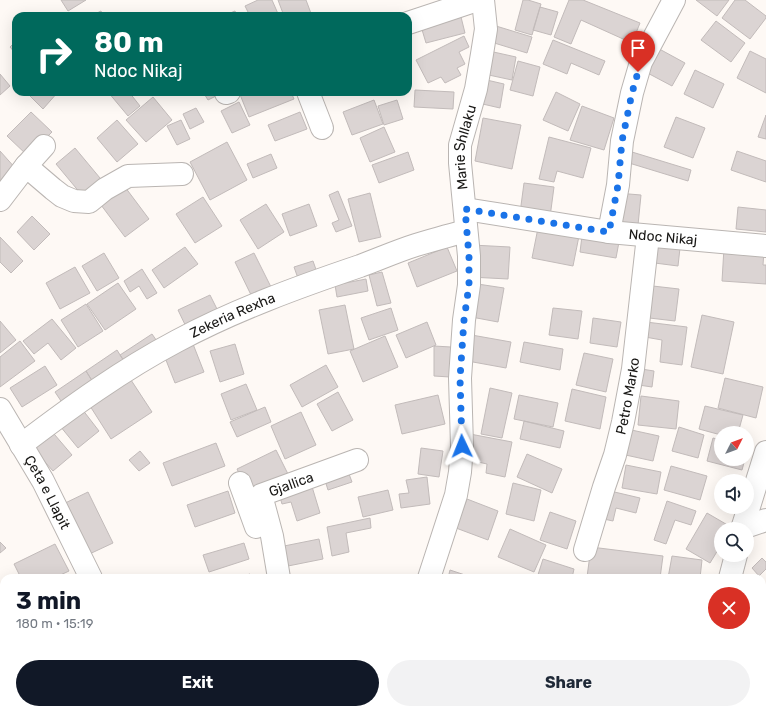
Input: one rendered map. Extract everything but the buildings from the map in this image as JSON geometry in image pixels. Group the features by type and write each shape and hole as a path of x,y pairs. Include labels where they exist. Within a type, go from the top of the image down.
{"street":[{"path":"412,22 477,0"},
{"name":"Marie Shllaku","path":"430,574 456,495 460,472 462,446 460,378 464,320 469,285 469,256 460,163 460,145 476,89 482,54 486,28 483,0"},
{"path":"609,232 618,185 622,141 632,93 641,62 674,0"},
{"path":"310,96 322,128"},
{"path":"0,200 26,166 44,146"},
{"path":"26,166 62,196 74,201 89,202 105,189 128,176 182,174"},
{"name":"Ndoc Nikaj","path":"465,209 609,232 766,246"},
{"name":"Zekeria Rexha","path":"21,445 56,418 108,382 177,341 282,293 416,245 466,231"},
{"name":"Petro Marko","path":"585,550 615,454 623,422 633,369 648,236"},
{"name":"Çeta e Llapit","path":"0,409 43,482 89,574"},
{"path":"744,522 766,452"},
{"name":"Gjallica","path":"278,574 272,536 261,495 357,460"},
{"path":"240,483 262,548 265,574"},
{"path":"754,524 766,520"},
{"path":"731,574 734,562"}],"route":[{"path":"462,446 460,378 464,320 469,285 469,256 465,209 609,232 618,185 622,141 638,72"}]}
